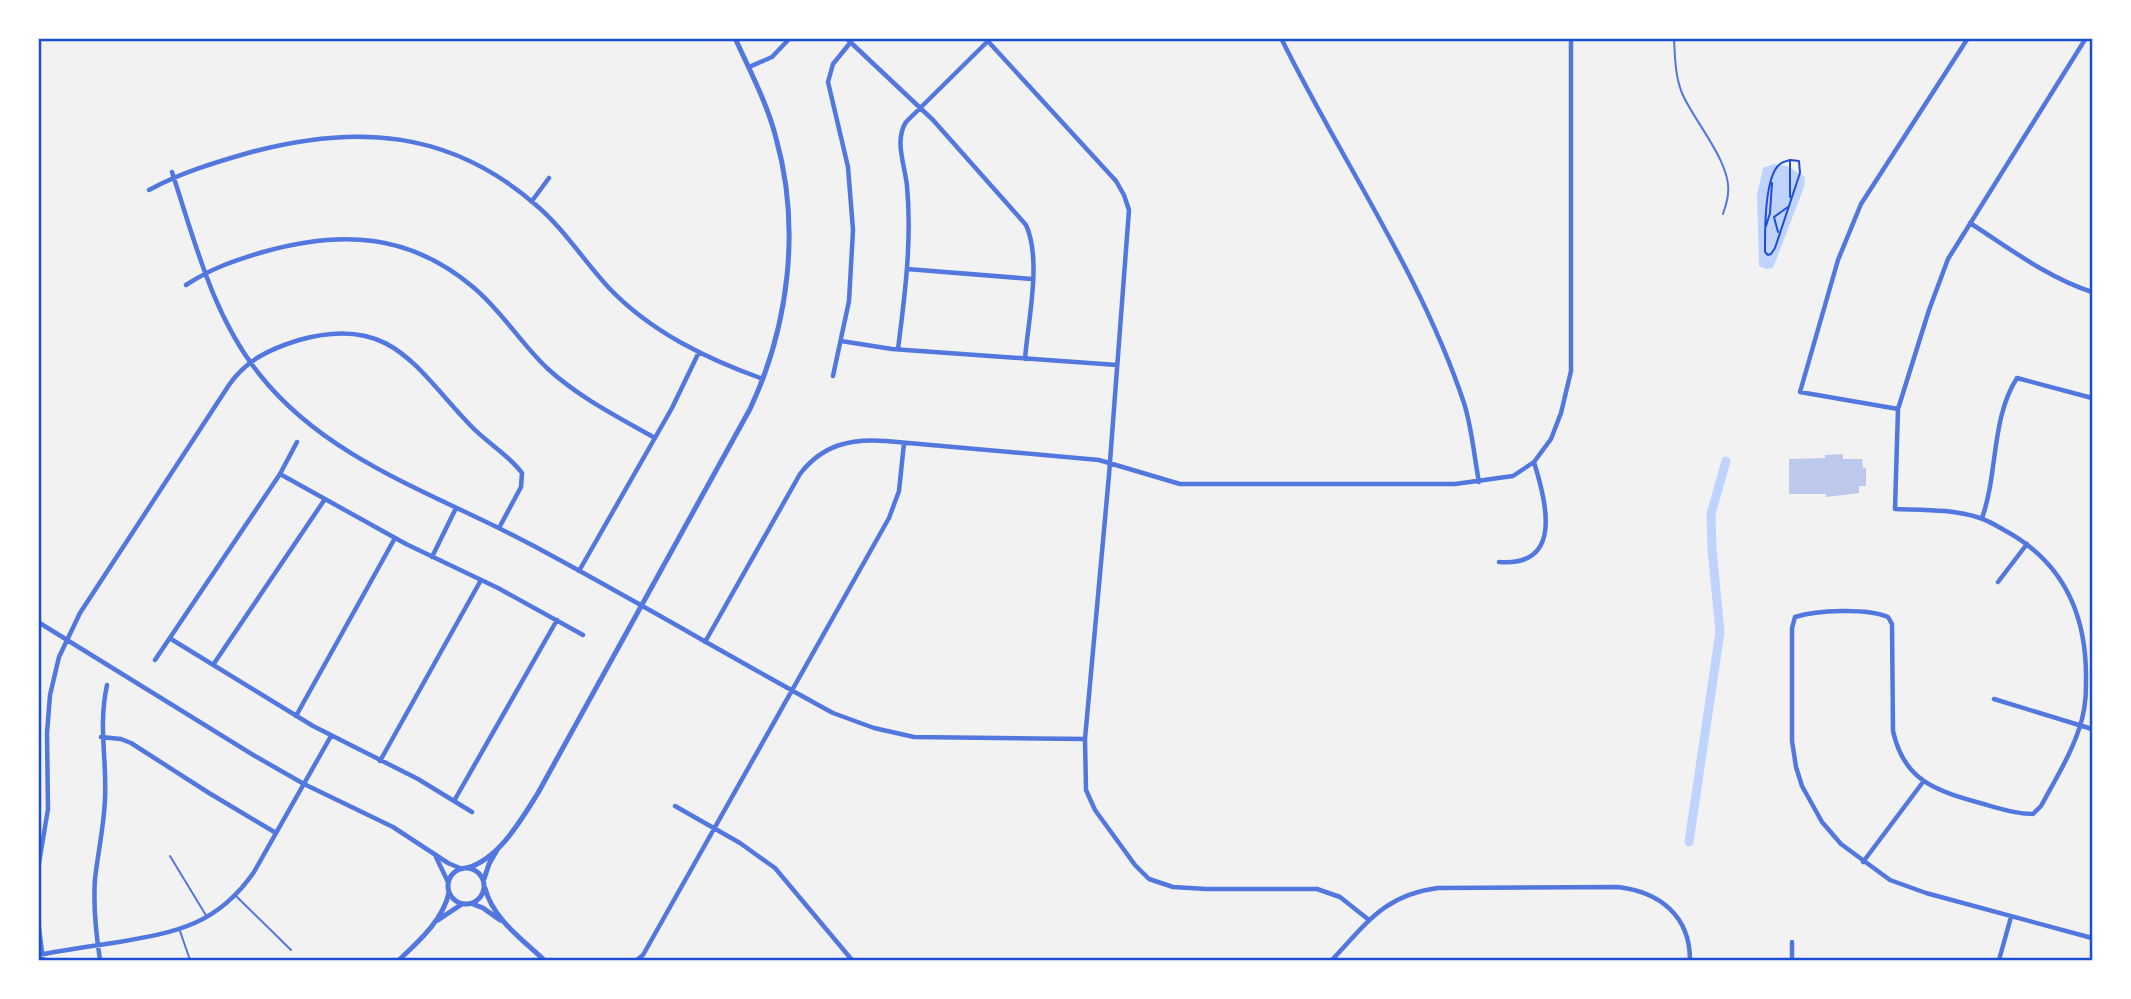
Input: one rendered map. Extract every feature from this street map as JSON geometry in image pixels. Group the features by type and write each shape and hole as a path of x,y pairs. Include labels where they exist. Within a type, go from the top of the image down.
{"street":[{"path":"472,904 480,899 486,870 498,847 538,793 750,409 774,347 786,287 789,249 784,173 766,105 735,38"},
{"path":"749,67 772,57 790,38"},
{"path":"1281,38 1438,334 1465,406 1479,482"},
{"path":"705,642 800,474 827,449 849,442 866,439 1109,462 1180,484 1455,484 1513,476 1534,462 1551,439 1561,413 1571,371 1571,38"},
{"path":"1898,409 1800,393 1838,260 1861,204 1969,38"},
{"path":"2086,38 1948,258 1928,310 1898,409 1895,509 1945,510 1982,519 2008,532 2042,556 2071,597 2085,646 2086,702 2080,726 2041,806 2034,814 2019,814 1946,793 1923,782 1905,765 1896,747 1893,732 1892,624 1888,617 1877,612 1807,613 1795,617 1792,628 1792,741 1802,786 1828,830 1863,862 1890,880 1926,893 2092,938"},
{"path":"898,349 907,269 908,203 900,136 906,122 987,40 1116,181 1124,195 1129,218 1085,739 1086,790 1095,810 1135,865 1149,879 1172,887 1326,891 1348,902 1369,920"},
{"path":"833,376 851,283 852,214 845,150 828,82 833,64 848,41 920,107 1022,219 1033,247 1025,359"},
{"path":"149,190 172,175 293,141 368,136 411,141 453,154 497,176 532,201 560,228 598,276 652,325 699,352 763,379"},
{"path":"172,175 205,273 228,326 250,363 281,400 319,432 358,457 499,528 792,691 844,717 874,728 914,737 1085,739"},
{"path":"532,201 549,178"},
{"path":"1970,223 2029,261 2075,286 2092,292"},
{"path":"186,285 220,265 292,244 327,239 370,240 419,254 448,268 475,288 499,312 527,348 563,382 655,438"},
{"path":"907,269 1032,279"},
{"path":"38,869 48,809 48,707 55,670 66,639 80,613 229,385 250,363 277,347 330,333 371,337 405,354 474,429 522,473 523,484 499,528"},
{"path":"841,341 898,349 1117,366"},
{"path":"579,571 655,438 699,352"},
{"path":"1982,519 1992,485 1999,430 2010,390 2017,378 2092,398"},
{"path":"155,660 279,474 297,442"},
{"path":"637,961 716,829 889,518 899,492 904,443"},
{"path":"1499,562 1516,564 1534,553 1546,533 1546,507 1534,462"},
{"path":"279,474 395,538 481,580 583,635"},
{"path":"213,665 325,499"},
{"path":"432,557 456,508"},
{"path":"296,716 395,538"},
{"path":"1998,582 2027,544"},
{"path":"380,761 481,580"},
{"path":"454,801 557,620"},
{"path":"38,622 304,784 393,827 452,865 476,871 503,922"},
{"path":"171,639 296,716 472,812"},
{"path":"100,961 94,891 105,794 101,737 102,709 107,685"},
{"path":"1994,699 2092,729"},
{"path":"38,920 41,957 179,930 207,918 235,895 254,872 331,736"},
{"path":"101,737 131,743 276,833"},
{"path":"1863,862 1923,782"},
{"path":"675,806 775,868 852,961"},
{"path":"448,882 455,872 481,862 498,847"},
{"path":"431,851 442,866 449,892 433,925"},
{"path":"1332,961 1369,920 1402,896 1415,891 1438,888 1618,887 1647,893 1663,902 1676,915 1690,947 1690,961"},
{"path":"449,892 456,901 483,908 503,922 544,961"},
{"path":"399,961 433,925 463,904"},
{"path":"2000,961 2011,917"},
{"path":"1792,942 1792,961"}],"lane":[{"path":"1674,38 1675,66 1682,93 1722,165 1729,191 1723,214"},
{"path":"170,856 207,918"},
{"path":"235,895 291,950"},
{"path":"179,930 190,961"}],"path":[{"path":"1790,160 1790,200"},
{"path":"1790,160 1799,161 1801,169 1773,253 1768,255 1765,252 1765,230 1770,180 1779,164 1790,160"},
{"path":"1779,235 1774,217 1788,206"}],"water":[{"path":"1774,164 1787,166 1805,177 1804,187 1773,268 1767,269 1759,266 1757,195 1763,168"}],"building":[{"path":"1843,454 1843,459 1862,459 1863,468 1866,468 1866,486 1859,486 1859,493 1826,497 1826,494 1789,494 1789,459 1825,458 1825,455"}],"waterway":[{"path":"1689,842 1720,632 1711,514 1726,461"}]}
